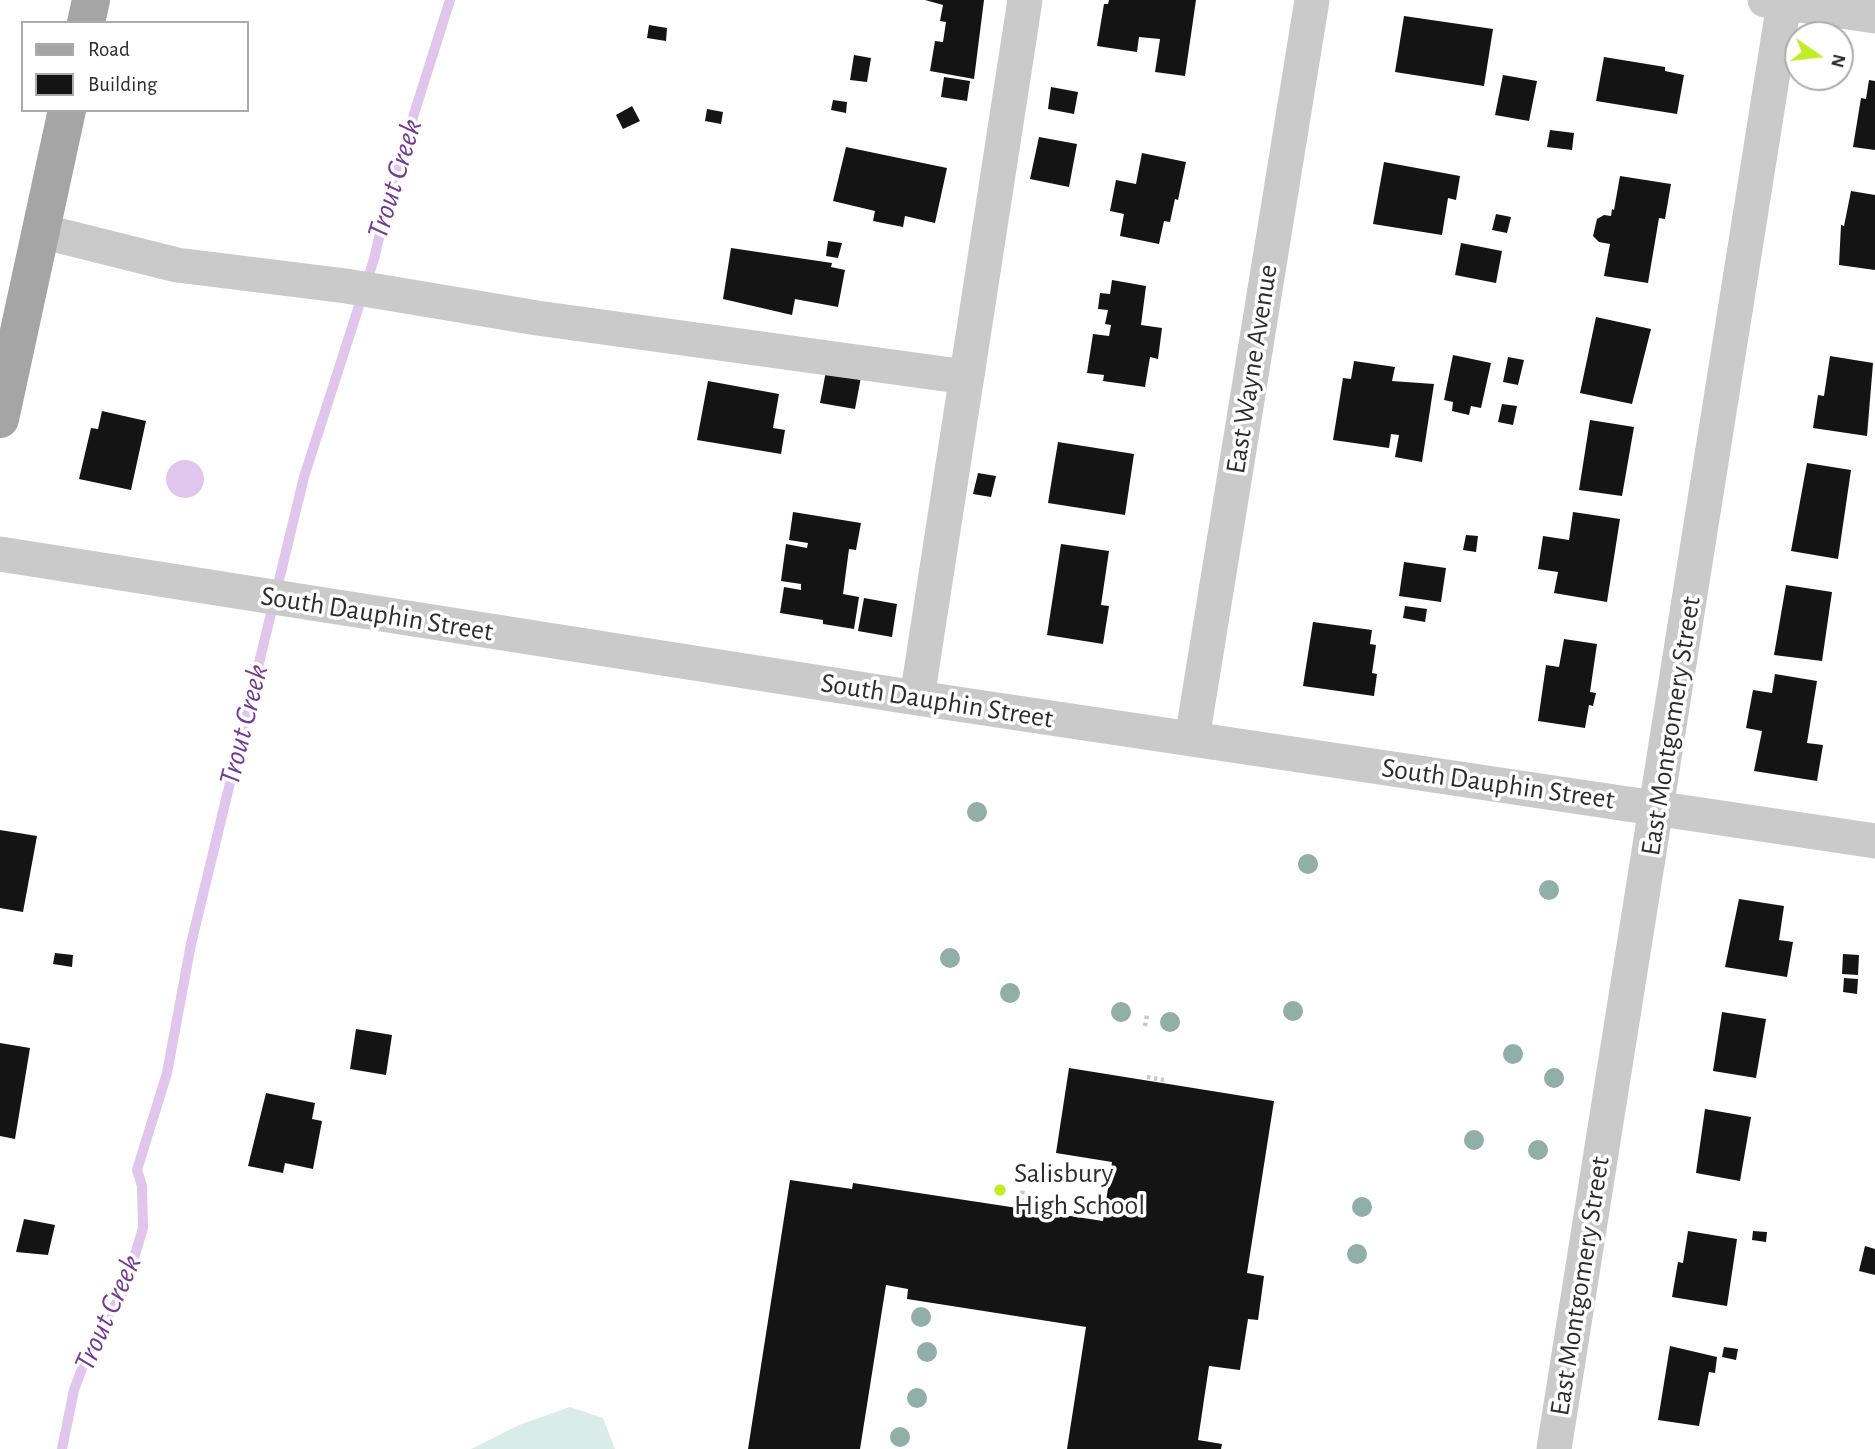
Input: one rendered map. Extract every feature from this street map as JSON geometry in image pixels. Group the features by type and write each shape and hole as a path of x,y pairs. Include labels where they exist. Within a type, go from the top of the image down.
{"main road":[{"path":"86,21 91,0"},
{"path":"0,419 67,112"}],"street":[{"path":"917,698 1025,0"},
{"name":"East Wayne Avenue","path":"1192,739 1312,0"},
{"path":"1774,1 1875,16"},
{"name":"East Montgomery Street","path":"1554,1449 1658,808 1774,1"},
{"path":"41,231 177,265 346,286 537,318 967,377"},
{"name":"South Dauphin Street","path":"0,554 917,698 1875,841"}],"path":[{"path":"1145,1026 1147,1016"},
{"path":"1147,1077 1164,1080"},
{"path":"1020,1208 1023,1188"}],"shaded area":[{"path":"185,460 199,465 204,479 199,493 185,498 171,493 166,479 171,465"},
{"path":"570,1407 603,1418 615,1449 471,1449 519,1425"}],"building":[{"path":"925,0 984,0 974,79 930,71 935,41 943,42 946,22 940,21 943,5"},
{"path":"1109,0 1196,0 1185,76 1155,72 1160,39 1139,37 1137,52 1097,46 1104,4 1108,4"},
{"path":"1404,16 1493,29 1484,86 1395,72"},
{"path":"649,25 667,28 666,41 647,38"},
{"path":"854,55 871,58 867,82 850,80"},
{"path":"1604,57 1665,67 1665,71 1684,75 1677,114 1596,101"},
{"path":"1503,75 1537,81 1529,121 1495,115"},
{"path":"944,77 970,81 967,101 941,97"},
{"path":"1869,80 1875,81 1875,150 1853,147 1861,98 1866,99"},
{"path":"1051,87 1078,92 1074,114 1048,109"},
{"path":"833,100 847,102 846,113 831,110"},
{"path":"632,106 640,121 623,129 616,115"},
{"path":"707,109 723,112 721,124 705,121"},
{"path":"1550,130 1574,133 1572,150 1547,147"},
{"path":"1039,137 1077,144 1069,187 1030,179"},
{"path":"846,147 947,168 935,223 905,216 903,227 873,221 875,211 833,201"},
{"path":"1142,153 1186,162 1178,200 1175,199 1170,222 1164,221 1159,244 1120,236 1124,214 1110,211 1116,180 1136,184"},
{"path":"1384,162 1460,176 1456,200 1448,198 1442,235 1373,224"},
{"path":"1620,176 1671,184 1665,219 1659,218 1648,283 1604,276 1610,244 1599,242 1593,236 1597,219 1604,215 1611,216 1612,209 1614,210"},
{"path":"1851,191 1875,195 1875,270 1839,265 1841,225 1844,226"},
{"path":"1496,214 1511,217 1507,233 1492,230"},
{"path":"828,241 842,243 838,258 826,256"},
{"path":"1461,243 1502,251 1496,283 1455,275"},
{"path":"731,248 832,263 831,267 845,270 838,307 795,299 792,315 723,299"},
{"path":"1112,280 1146,286 1141,325 1162,328 1158,359 1150,357 1145,387 1103,381 1104,375 1087,373 1093,334 1109,336 1111,325 1105,324 1108,310 1098,309 1100,293 1110,294"},
{"path":"1596,317 1651,329 1632,404 1580,393"},
{"path":"1453,355 1491,363 1481,408 1471,406 1469,415 1452,411 1453,402 1444,400"},
{"path":"1830,356 1873,363 1867,436 1813,428 1818,395 1824,396"},
{"path":"1508,357 1524,360 1518,385 1503,382"},
{"path":"1354,361 1395,367 1392,381 1434,384 1422,462 1395,457 1399,435 1391,434 1389,448 1333,440 1343,378 1351,379"},
{"path":"826,371 861,377 855,409 820,403"},
{"path":"708,381 779,394 773,428 785,430 781,454 697,440"},
{"path":"1502,404 1517,406 1513,425 1498,422"},
{"path":"102,411 146,421 131,490 79,479 91,428 98,429"},
{"path":"1590,420 1634,427 1622,496 1579,490"},
{"path":"1058,442 1134,454 1125,515 1048,503"},
{"path":"1807,463 1851,470 1838,559 1791,551"},
{"path":"978,473 996,476 991,497 973,494"},
{"path":"793,512 861,523 856,550 849,549 843,594 859,597 854,629 823,624 823,620 780,613 784,587 801,590 801,584 781,581 786,544 807,548 808,543 789,540"},
{"path":"1573,512 1620,519 1607,602 1554,593 1558,572 1538,569 1543,536 1569,540"},
{"path":"1466,535 1478,536 1476,552 1463,550"},
{"path":"1061,544 1109,551 1101,605 1109,606 1103,644 1047,635"},
{"path":"1404,562 1446,568 1441,602 1399,596"},
{"path":"1786,585 1832,592 1822,661 1774,655"},
{"path":"864,598 897,604 892,637 858,631"},
{"path":"1405,606 1427,609 1425,622 1403,618"},
{"path":"1313,622 1372,630 1370,644 1376,645 1372,673 1377,674 1374,696 1303,686"},
{"path":"1564,639 1597,644 1590,692 1596,693 1593,706 1589,705 1585,728 1538,721 1546,665 1559,667"},
{"path":"1775,674 1817,681 1807,743 1823,745 1817,781 1754,771 1762,731 1746,728 1753,690 1772,693"},
{"path":"0,830 37,836 23,912 0,908"},
{"path":"1739,899 1784,906 1779,940 1793,942 1787,977 1725,967"},
{"path":"55,953 73,955 72,967 53,964"},
{"path":"1843,954 1859,955 1858,975 1842,974"},
{"path":"1844,978 1858,979 1857,994 1843,992"},
{"path":"1722,1012 1766,1019 1756,1078 1713,1071"},
{"path":"356,1029 392,1035 386,1075 350,1069"},
{"path":"0,1043 30,1048 15,1139 0,1136"},
{"path":"1069,1068 1274,1101 1247,1273 1264,1276 1258,1320 1248,1319 1240,1370 1209,1366 1198,1440 1222,1444 1221,1449 1067,1449 1086,1327 907,1299 908,1289 886,1285 860,1449 748,1449 790,1180 852,1189 853,1183 1103,1221 1112,1162 1056,1153"},
{"path":"266,1093 315,1103 312,1119 322,1121 313,1169 285,1163 283,1173 248,1166"},
{"path":"1705,1109 1751,1117 1740,1181 1696,1173"},
{"path":"24,1219 55,1225 48,1255 16,1252"},
{"path":"1688,1231 1737,1239 1727,1306 1672,1297 1678,1262 1683,1263"},
{"path":"1753,1231 1767,1232 1766,1242 1752,1240"},
{"path":"1865,1246 1875,1249 1875,1275 1859,1271"},
{"path":"1670,1346 1717,1357 1715,1373 1709,1372 1699,1426 1658,1420"},
{"path":"1724,1347 1738,1349 1736,1360 1722,1357"}],"waterway":[{"name":"Trout Creek","path":"62,1449 74,1390 92,1342 124,1291 143,1228 142,1186 137,1170 167,1073 191,944 304,477 374,259 391,187 450,0"}],"place":[{"name":"Salisbury High School","path":"1000,1190"}]}
